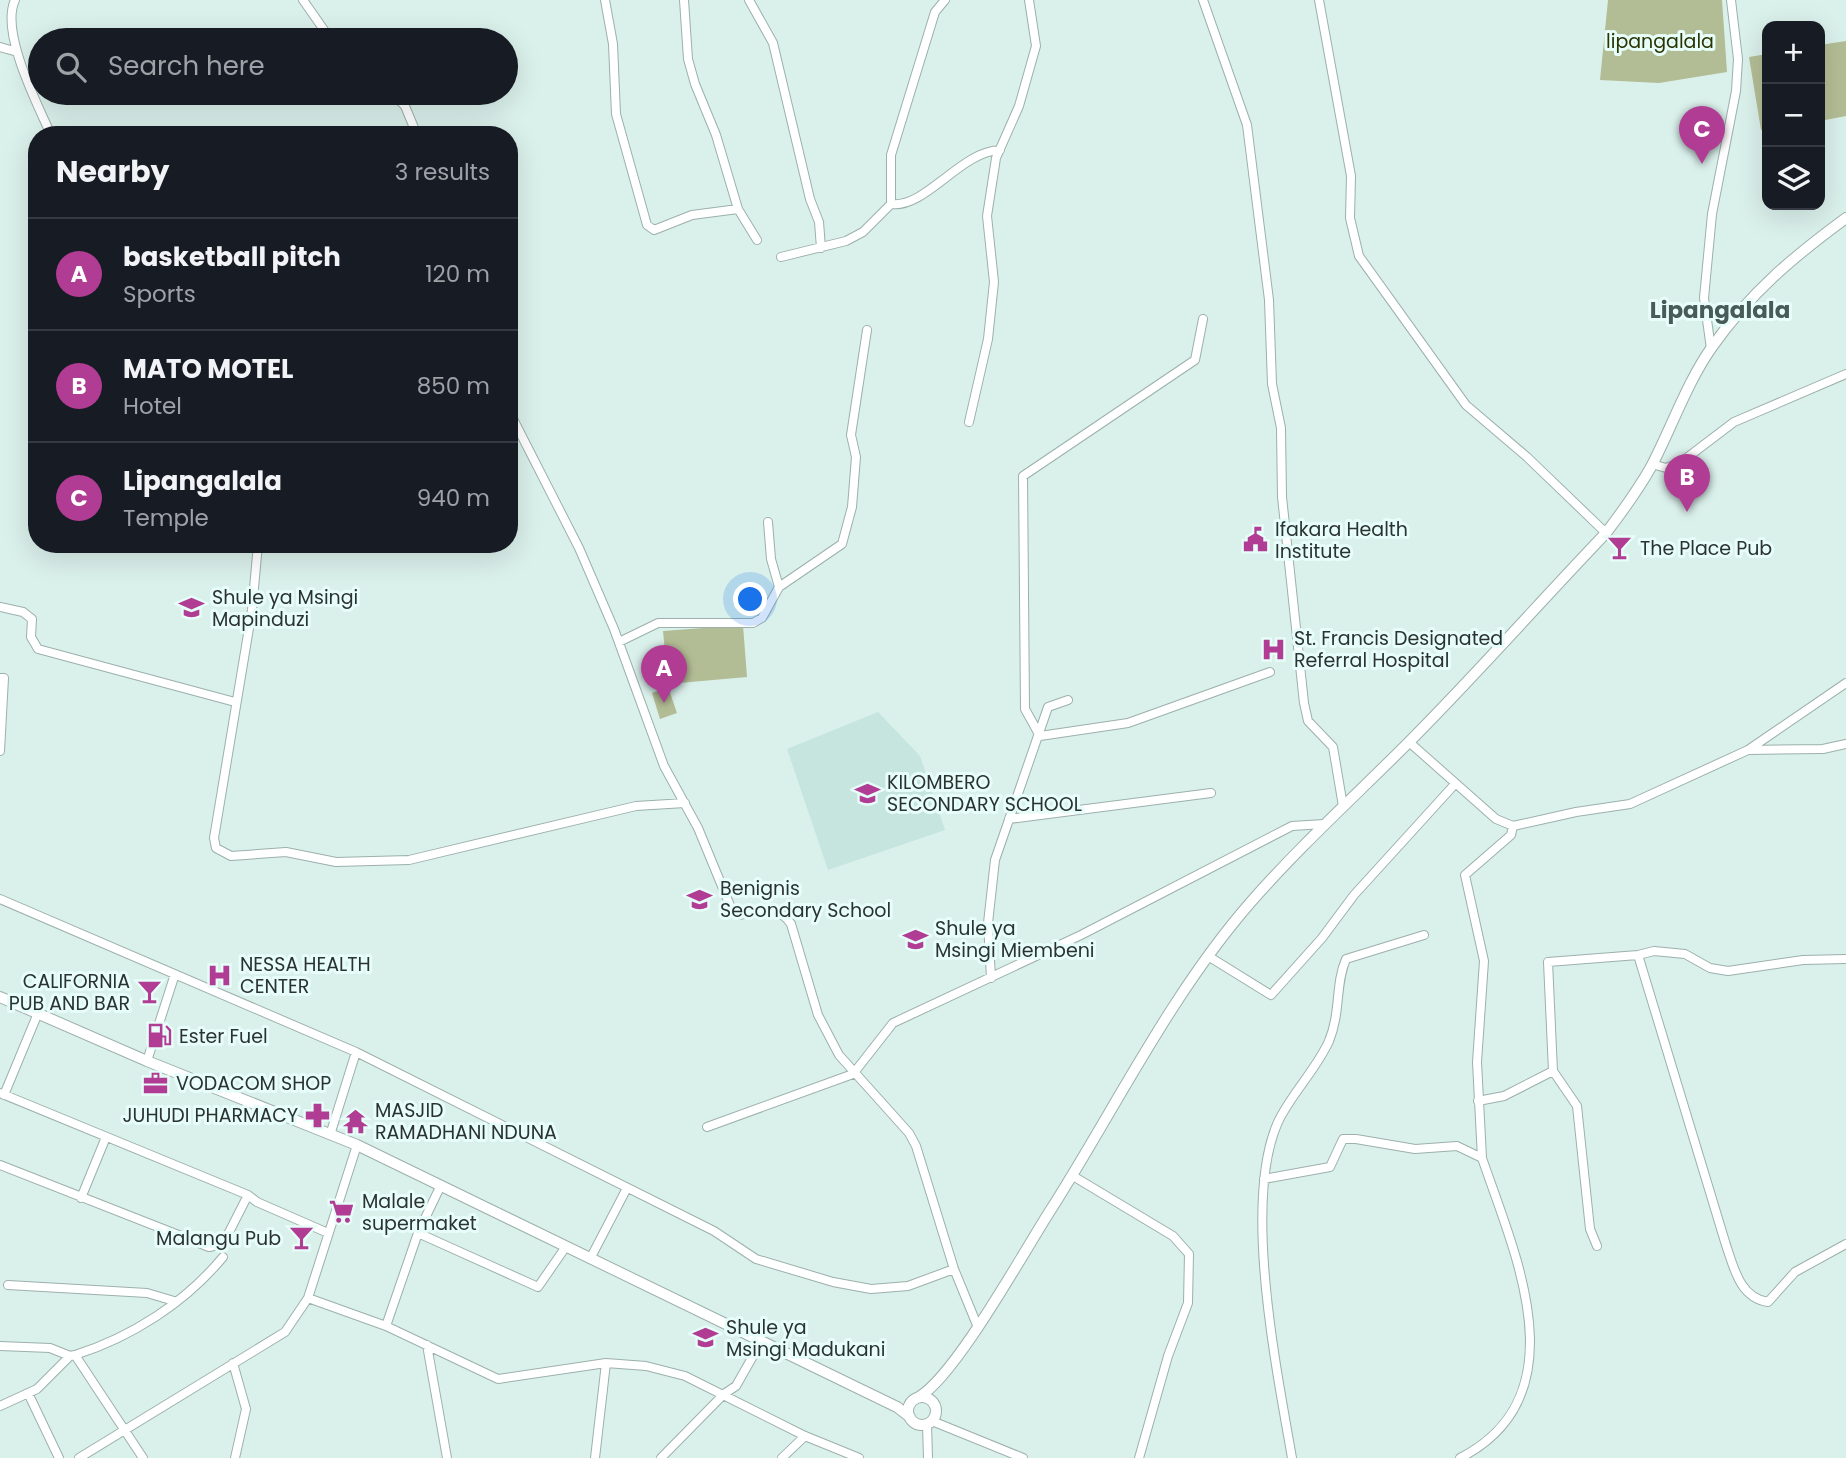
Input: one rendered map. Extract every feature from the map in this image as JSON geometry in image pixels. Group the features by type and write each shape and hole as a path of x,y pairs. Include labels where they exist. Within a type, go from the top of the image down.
{"main road":[{"path":"910,1418 909,1407 940,1380 1073,1176 1208,957 1249,904 1324,824 1409,742 1606,533 1632,499 1652,464 1679,405 1711,349 1757,290 1797,254 1846,218"},
{"path":"0,997 147,1061 357,1145 889,1404 918,1424 929,1422 936,1408 940,1380"},
{"path":"889,1404 929,1399 936,1408"}],"street":[{"path":"15,0 9,9 14,51 28,83"},
{"path":"303,0 323,28"},
{"path":"605,0 613,44 616,114 647,225 654,230 692,215 738,209"},
{"path":"684,0 688,59 738,209 757,240"},
{"path":"749,0 773,43 810,199 819,222 821,248"},
{"path":"891,204 891,155 935,12 944,0"},
{"path":"969,422 988,339 993,282 987,216 1000,150 1019,106 1036,46 1029,0"},
{"path":"1203,0 1248,125 1269,300 1272,384 1281,428 1282,497 1304,703 1308,721 1333,747 1343,806"},
{"path":"1319,0 1351,176 1350,218 1359,256 1466,405 1527,457 1606,533"},
{"path":"1711,349 1704,298 1712,214 1736,90 1738,59 1731,0"},
{"path":"0,47 14,51"},
{"path":"38,105 47,126"},
{"path":"404,105 413,126"},
{"path":"781,257 846,241 863,232 891,204 909,202 952,171 991,150 1000,150"},
{"path":"1040,736 1025,709 1024,476 1195,360 1203,319"},
{"path":"619,642 658,624 753,623 762,618 779,587 842,544 852,508 856,457 851,435 867,330"},
{"path":"1652,464 1666,468 1680,464 1734,422 1846,374"},
{"path":"518,429 579,548 619,642 664,766 685,803 734,914 776,911 786,916 791,924 818,1015 853,1074 909,1133 916,1146 954,1269 977,1325"},
{"path":"768,522 771,559 779,587"},
{"path":"257,553 252,610 214,838 216,848 231,856 286,852 335,862 408,860 636,806 685,803"},
{"path":"0,607 23,612 32,618 31,637 38,649 235,702"},
{"path":"1040,736 1128,723 1270,672"},
{"path":"0,678 4,678 0,751"},
{"path":"1409,742 1496,819 1513,827 1576,812 1630,804 1748,750 1846,684"},
{"path":"991,978 988,923 995,860 1048,707 1068,700"},
{"path":"1748,750 1823,748 1846,744"},
{"path":"1208,957 1271,995 1322,938 1354,895 1455,784"},
{"path":"1009,819 1211,793"},
{"path":"707,1127 853,1074 893,1023 991,978 1292,826 1324,824"},
{"path":"1460,1458 1481,1447 1509,1417 1520,1396 1528,1368 1530,1310 1527,1292 1513,1242 1482,1158 1477,1062 1484,961 1465,875 1511,835 1513,827"},
{"path":"0,898 356,1052 714,1231 756,1259 833,1282 871,1289 908,1286 954,1269"},
{"path":"1292,1458 1275,1360 1262,1230 1267,1157 1278,1122 1327,1045 1338,1018 1342,969 1346,959 1424,935"},
{"path":"1597,1245 1590,1229 1577,1105 1553,1071 1548,962 1638,955 1654,951 1685,954 1710,968 1728,971 1803,960 1846,959"},
{"path":"1638,955 1726,1245 1738,1279 1748,1294 1768,1302 1796,1272 1846,1244"},
{"path":"147,1061 175,974"},
{"path":"38,1013 2,1093 248,1195 257,1202 328,1233"},
{"path":"330,1135 356,1052"},
{"path":"1478,1101 1504,1096 1553,1071"},
{"path":"81,1198 106,1137"},
{"path":"1264,1179 1330,1167 1343,1139 1415,1149 1457,1146 1482,1158"},
{"path":"79,1458 285,1332 308,1298 357,1145"},
{"path":"0,1165 209,1247 223,1244 248,1195"},
{"path":"1073,1176 1173,1236 1189,1254 1188,1303 1168,1356 1139,1458"},
{"path":"386,1326 418,1233 441,1185"},
{"path":"590,1259 627,1188"},
{"path":"418,1233 538,1287 565,1248"},
{"path":"0,1406 37,1389 73,1355 126,1334 200,1285 223,1257"},
{"path":"8,1285 147,1293 174,1301"},
{"path":"308,1298 386,1326 498,1379 606,1363 646,1366 685,1376 806,1436 859,1458"},
{"path":"662,1458 736,1385 761,1342"},
{"path":"426,1345 447,1458"},
{"path":"0,1346 50,1348 73,1355 127,1429 143,1458"},
{"path":"233,1363 246,1409 235,1458"},
{"path":"595,1458 606,1363"},
{"path":"29,1393 59,1458"},
{"path":"928,1458 929,1422 1023,1458"},
{"path":"782,1458 806,1436"}],"shaded area":[{"name":"KILOMBERO SECONDARY SCHOOL","path":"878,712 920,756 945,830 828,870 787,749"}],"green space":[{"name":"lipangalala","path":"1608,0 1722,0 1727,72 1659,83 1600,80"},
{"path":"1846,41 1846,116 1825,120 1825,84 1825,44"},
{"path":"1762,55 1762,130 1761,130 1749,57"},
{"path":"743,625 747,677 668,684 663,631"},
{"path":"668,687 677,713 660,719 652,693"}],"place":[{"name":"Lipangalala","path":"1702,164"},
{"name":"MATO MOTEL","path":"1687,512"},
{"name":"Ifakara Health Institute","path":"1255,540"},
{"name":"The Place Pub","path":"1620,548"},
{"name":"Shule ya Msingi Mapinduzi","path":"192,608"},
{"name":"St. Francis Designated Referral Hospital","path":"1274,649"},
{"name":"basketball pitch","path":"664,703"},
{"name":"KILOMBERO SECONDARY SCHOOL","path":"867,793"},
{"name":"Benignis Secondary School","path":"700,899"},
{"name":"Shule ya Msingi Miembeni","path":"915,939"},
{"name":"NESSA HEALTH CENTER","path":"220,975"},
{"name":"CALIFORNIA PUB AND BAR","path":"150,992"},
{"name":"Ester Fuel","path":"159,1036"},
{"name":"VODACOM SHOP","path":"156,1083"},
{"name":"JUHUDI PHARMACY","path":"318,1115"},
{"name":"MASJID RAMADHANI NDUNA","path":"355,1121"},
{"name":"Malale supermaket","path":"342,1212"},
{"name":"Malangu Pub","path":"301,1238"},
{"name":"Shule ya Msingi Madukani","path":"706,1338"}],"district":[{"name":"Lipangalala","path":"1720,310"}]}
